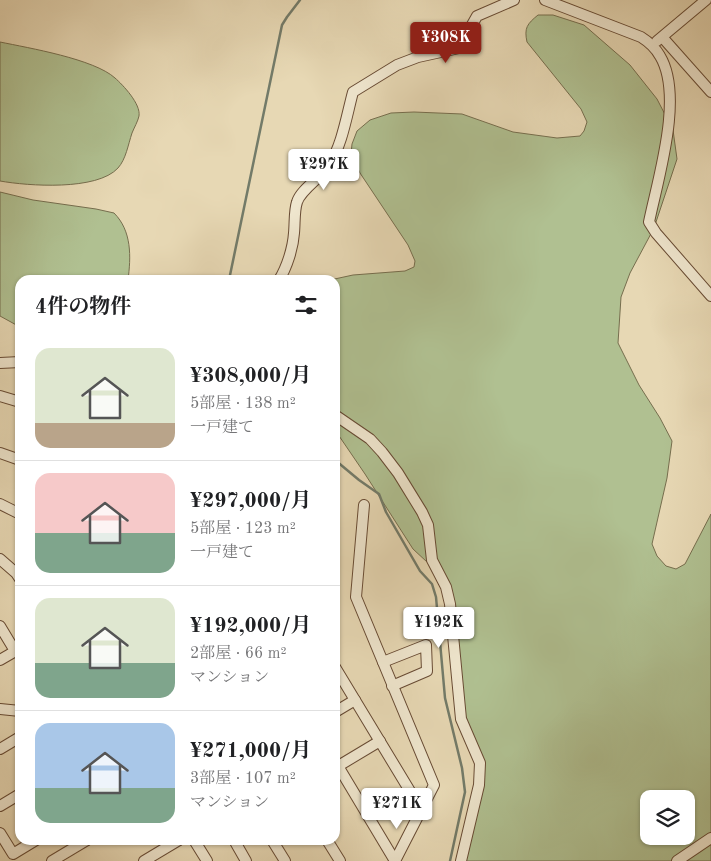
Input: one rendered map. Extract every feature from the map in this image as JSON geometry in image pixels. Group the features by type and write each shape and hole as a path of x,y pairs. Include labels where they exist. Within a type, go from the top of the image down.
{"street":[{"path":"282,275 294,236 296,204 300,195 315,182 330,164 341,138 353,92 396,66 418,56 459,48 477,16 514,0"},
{"path":"545,0 641,37 652,44 661,57 670,94 670,115 649,222 711,296"},
{"path":"652,44 663,38 706,0"},
{"path":"663,38 711,92"},
{"path":"0,363 15,362"},
{"path":"0,396 15,400"},
{"path":"340,418 370,439 398,474 428,524 432,560 446,587 450,604 461,719 480,763 479,785 461,861"},
{"path":"0,453 15,458"},
{"path":"0,504 15,512"},
{"path":"340,772 395,861 434,786 356,597 364,505"},
{"path":"0,559 15,572"},
{"path":"0,626 15,646"},
{"path":"383,662 426,645 427,671 392,686"},
{"path":"0,660 15,652"},
{"path":"340,675 422,811"},
{"path":"340,709 355,700"},
{"path":"0,709 15,710"},
{"path":"0,749 15,741"},
{"path":"340,765 380,741"},
{"path":"0,806 15,797"},
{"path":"0,833 13,854 28,845"},
{"path":"677,861 711,838"},
{"path":"52,861 79,845"},
{"path":"149,860 172,845"},
{"path":"197,845 207,861"},
{"path":"237,845 246,861"},
{"path":"275,845 285,861"},
{"path":"330,845 340,861"}],"green space":[{"path":"538,15 553,15 584,25 630,65 657,99 673,130 677,159 654,228 630,273 621,297 618,343 639,385 672,441 667,478 652,544 657,556 666,566 676,569 685,564 711,514 711,861 463,861 479,754 459,698 441,575 413,549 340,437 340,278 405,271 414,267 415,261 408,245 360,173 351,154 352,144 357,131 370,120 391,113 414,112 462,114 513,132 557,138 580,136 587,122 581,109 527,42 526,30"},
{"path":"0,42 61,55 92,65 105,71 122,85 131,95 139,111 139,116 125,156 118,168 108,175 79,184 44,185 0,181"},
{"path":"0,192 33,200 114,213 120,220 129,245 129,275 15,275 15,324 0,316"}],"waterway":[{"path":"230,275 282,25 300,0"},
{"path":"340,464 379,494 386,512 420,571 432,584 436,597 445,698 462,768 465,792 450,861"}]}
